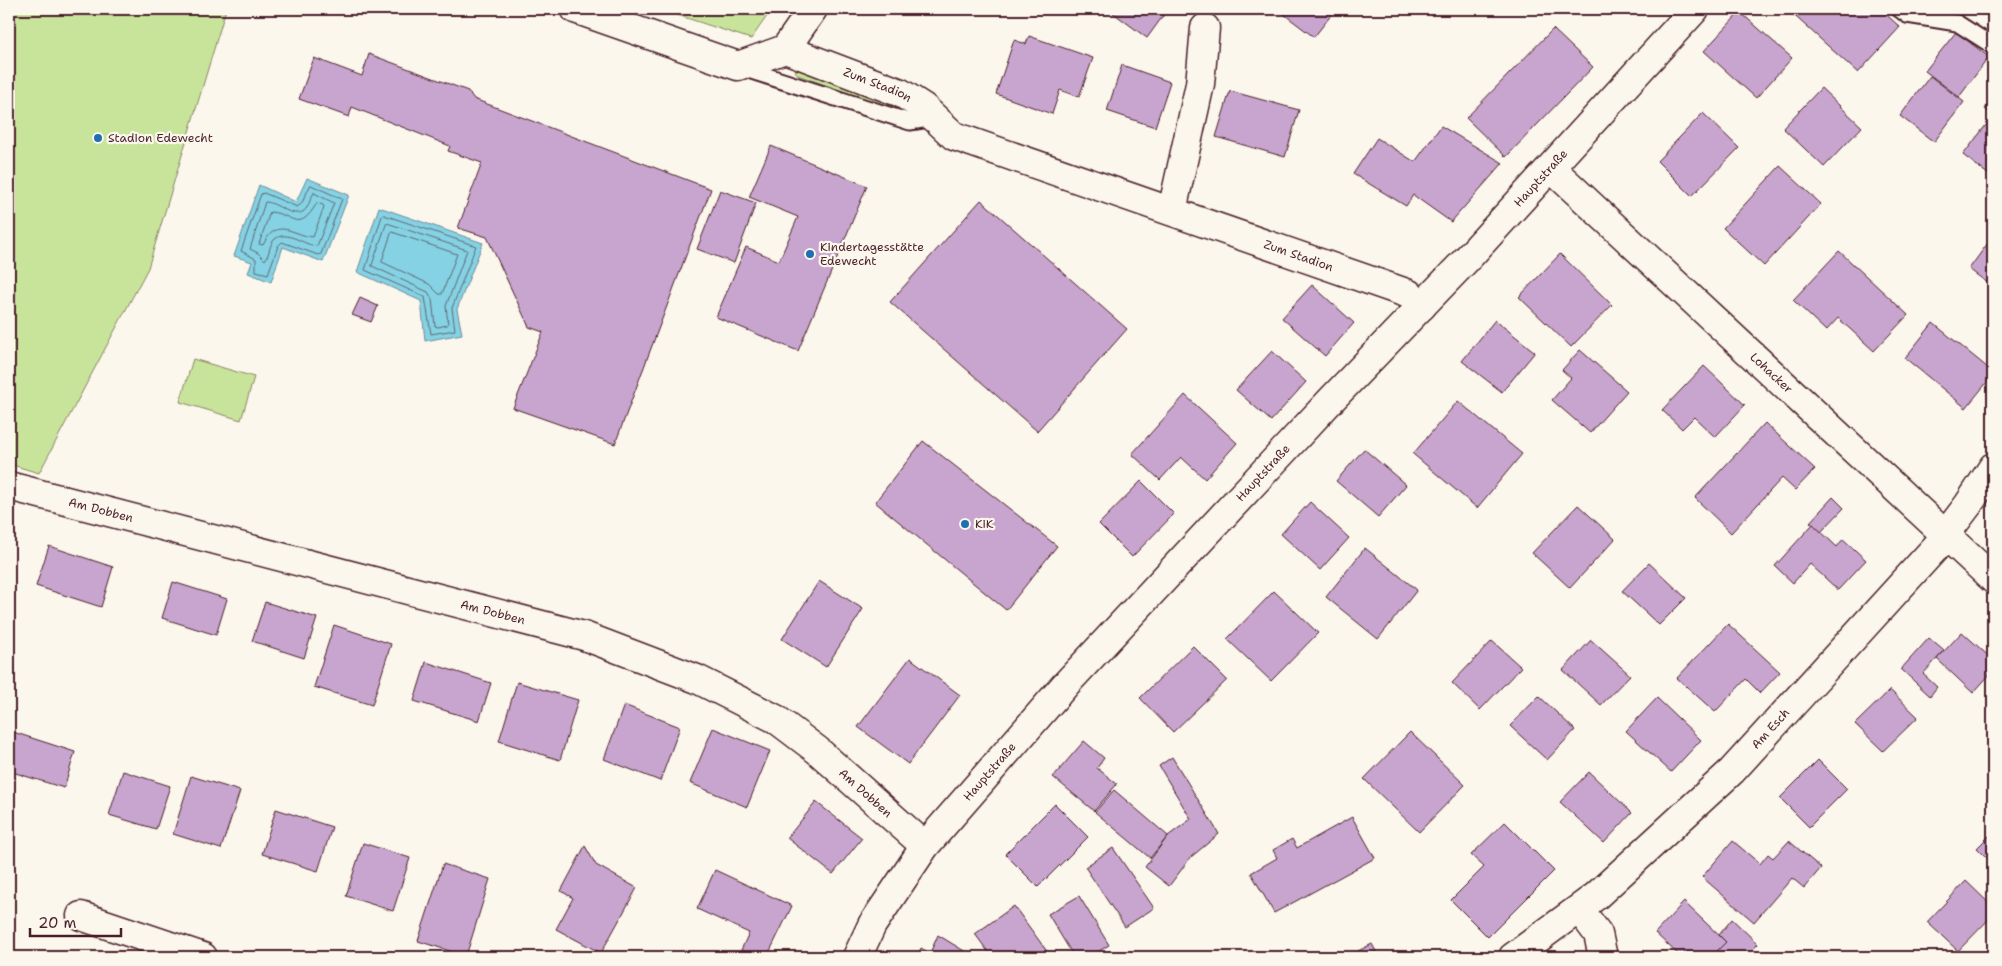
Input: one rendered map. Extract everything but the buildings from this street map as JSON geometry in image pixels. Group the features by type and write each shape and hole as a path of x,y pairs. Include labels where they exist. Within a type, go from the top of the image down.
{"street":[{"path":"575,9 738,66 785,49 813,9"},
{"name":"Hauptstraße","path":"857,957 872,925 925,846 1073,676 1551,168 1695,9"},
{"path":"1172,211 1200,84 1205,28"},
{"name":"Zum Stadion","path":"785,49 901,93 923,107 954,136 1409,294 1422,306"},
{"name":"Lohacker","path":"1551,168 1993,579"},
{"name":"Am Esch","path":"1513,957 1580,910 1732,771 1946,535 1993,466"},
{"name":"Am Dobben","path":"9,486 584,636 697,680 776,719 817,750 925,846"},
{"path":"1580,910 1598,934 1603,957"},
{"path":"81,916 203,957"}],"lane":[{"path":"1899,9 1907,15 1956,23 1993,46"},
{"path":"738,66 910,122 935,118"}],"green space":[{"name":"Stadion Edewecht","path":"9,9 226,9 148,268 39,473 9,464"},
{"path":"659,9 772,9 751,39"},
{"path":"798,68 899,107 902,113 798,75 795,71"},
{"path":"193,359 254,377 241,420 180,402"}],"water":[{"path":"307,178 349,195 323,262 283,247 271,282 248,273 252,262 234,256 259,185 296,202"},
{"path":"379,207 483,243 457,309 462,334 425,341 421,301 357,272"}],"place":[{"name":"Stadion Edewecht","path":"98,138"},
{"name":"Kindertagesstätte Edewecht","path":"810,254"},
{"name":"KiK","path":"965,524"}]}
